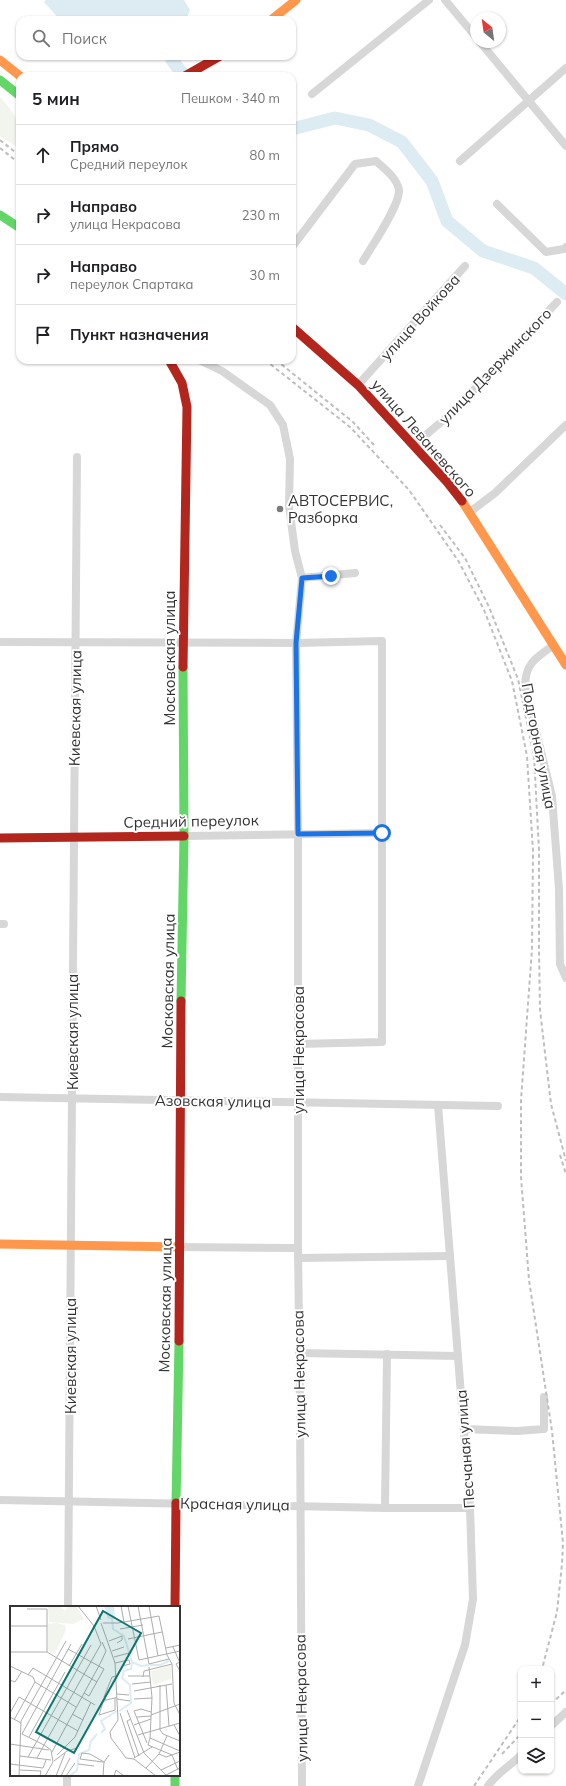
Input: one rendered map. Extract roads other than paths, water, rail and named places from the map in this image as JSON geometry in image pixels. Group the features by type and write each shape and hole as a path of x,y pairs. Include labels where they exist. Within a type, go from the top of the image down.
{"main road":[{"path":"276,16 296,0"},
{"path":"0,60 16,73"},
{"path":"192,72 213,60"},
{"path":"0,80 16,93"},
{"path":"0,215 16,225"},
{"name":"улица Леваневского","path":"296,331 322,352 358,385 447,482 470,512 566,665"},
{"name":"Московская улица","path":"171,364 182,383 187,407 183,642 184,836 175,1606"},
{"name":"Средний переулок","path":"0,838 73,836 184,836"},
{"path":"0,1244 180,1247"}],"street":[{"path":"312,94 429,0"},
{"path":"445,0 470,30"},
{"path":"485,48 566,146"},
{"path":"460,161 566,68"},
{"path":"296,242 355,164 376,161 390,173 399,189 398,201 363,261"},
{"path":"497,204 546,252 564,249 566,247"},
{"name":"улица Войкова","path":"358,385 465,266"},
{"name":"улица Дзержинского","path":"414,445 453,412 557,302"},
{"name":"улица Некрасова","path":"207,364 222,371 270,405 283,424 290,459 289,506 294,551 302,578 296,643 298,834 298,1258 302,1786"},
{"path":"470,512 495,493 566,425"},
{"name":"Киевская улица","path":"68,1606 77,457"},
{"path":"302,578 355,573"},
{"path":"0,642 296,643 382,641 382,1042 298,1044"},
{"name":"Подгорная улица","path":"554,645 535,658 530,664 525,677 526,687 552,796 559,889 560,964 566,978"},
{"name":"Средний переулок","path":"184,836 382,833"},
{"name":"Азовская улица","path":"0,1097 498,1106"},
{"name":"Песчаная улица","path":"418,1786 465,1645 473,1599 470,1508 438,1105"},
{"path":"180,1247 298,1248"},
{"path":"298,1258 450,1256"},
{"path":"299,1353 458,1356"},
{"path":"385,1508 386,1354"},
{"path":"464,1429 517,1431 544,1429 544,1397"},
{"name":"Красная улица","path":"0,1500 385,1508 470,1508"},
{"path":"554,1723 566,1712"},
{"path":"488,1786 494,1777 508,1768 518,1758"}],"waterway":[{"path":"172,60 181,72"},
{"path":"296,128 335,118 369,125 402,142 432,181 447,221 483,251 534,268 566,294"}],"railway":[{"path":"0,140 16,153"},
{"path":"0,148 16,161"},
{"path":"270,364 350,427 409,490 459,562 484,610 512,681 527,756 533,851 532,949 521,1100 521,1177 529,1280 552,1431 563,1543 557,1612 543,1666"},
{"path":"281,364 353,422 374,445"},
{"path":"440,525 465,558 489,607 518,679 534,756 539,850 540,1010 551,1104 566,1161"},
{"path":"560,1155 566,1174"},
{"path":"553,1702 566,1690"},
{"path":"474,1786 518,1720"},
{"path":"502,1754 518,1737"}],"place":[{"name":"АВТОСЕРВИС, Разборка","path":"280,509"}]}
